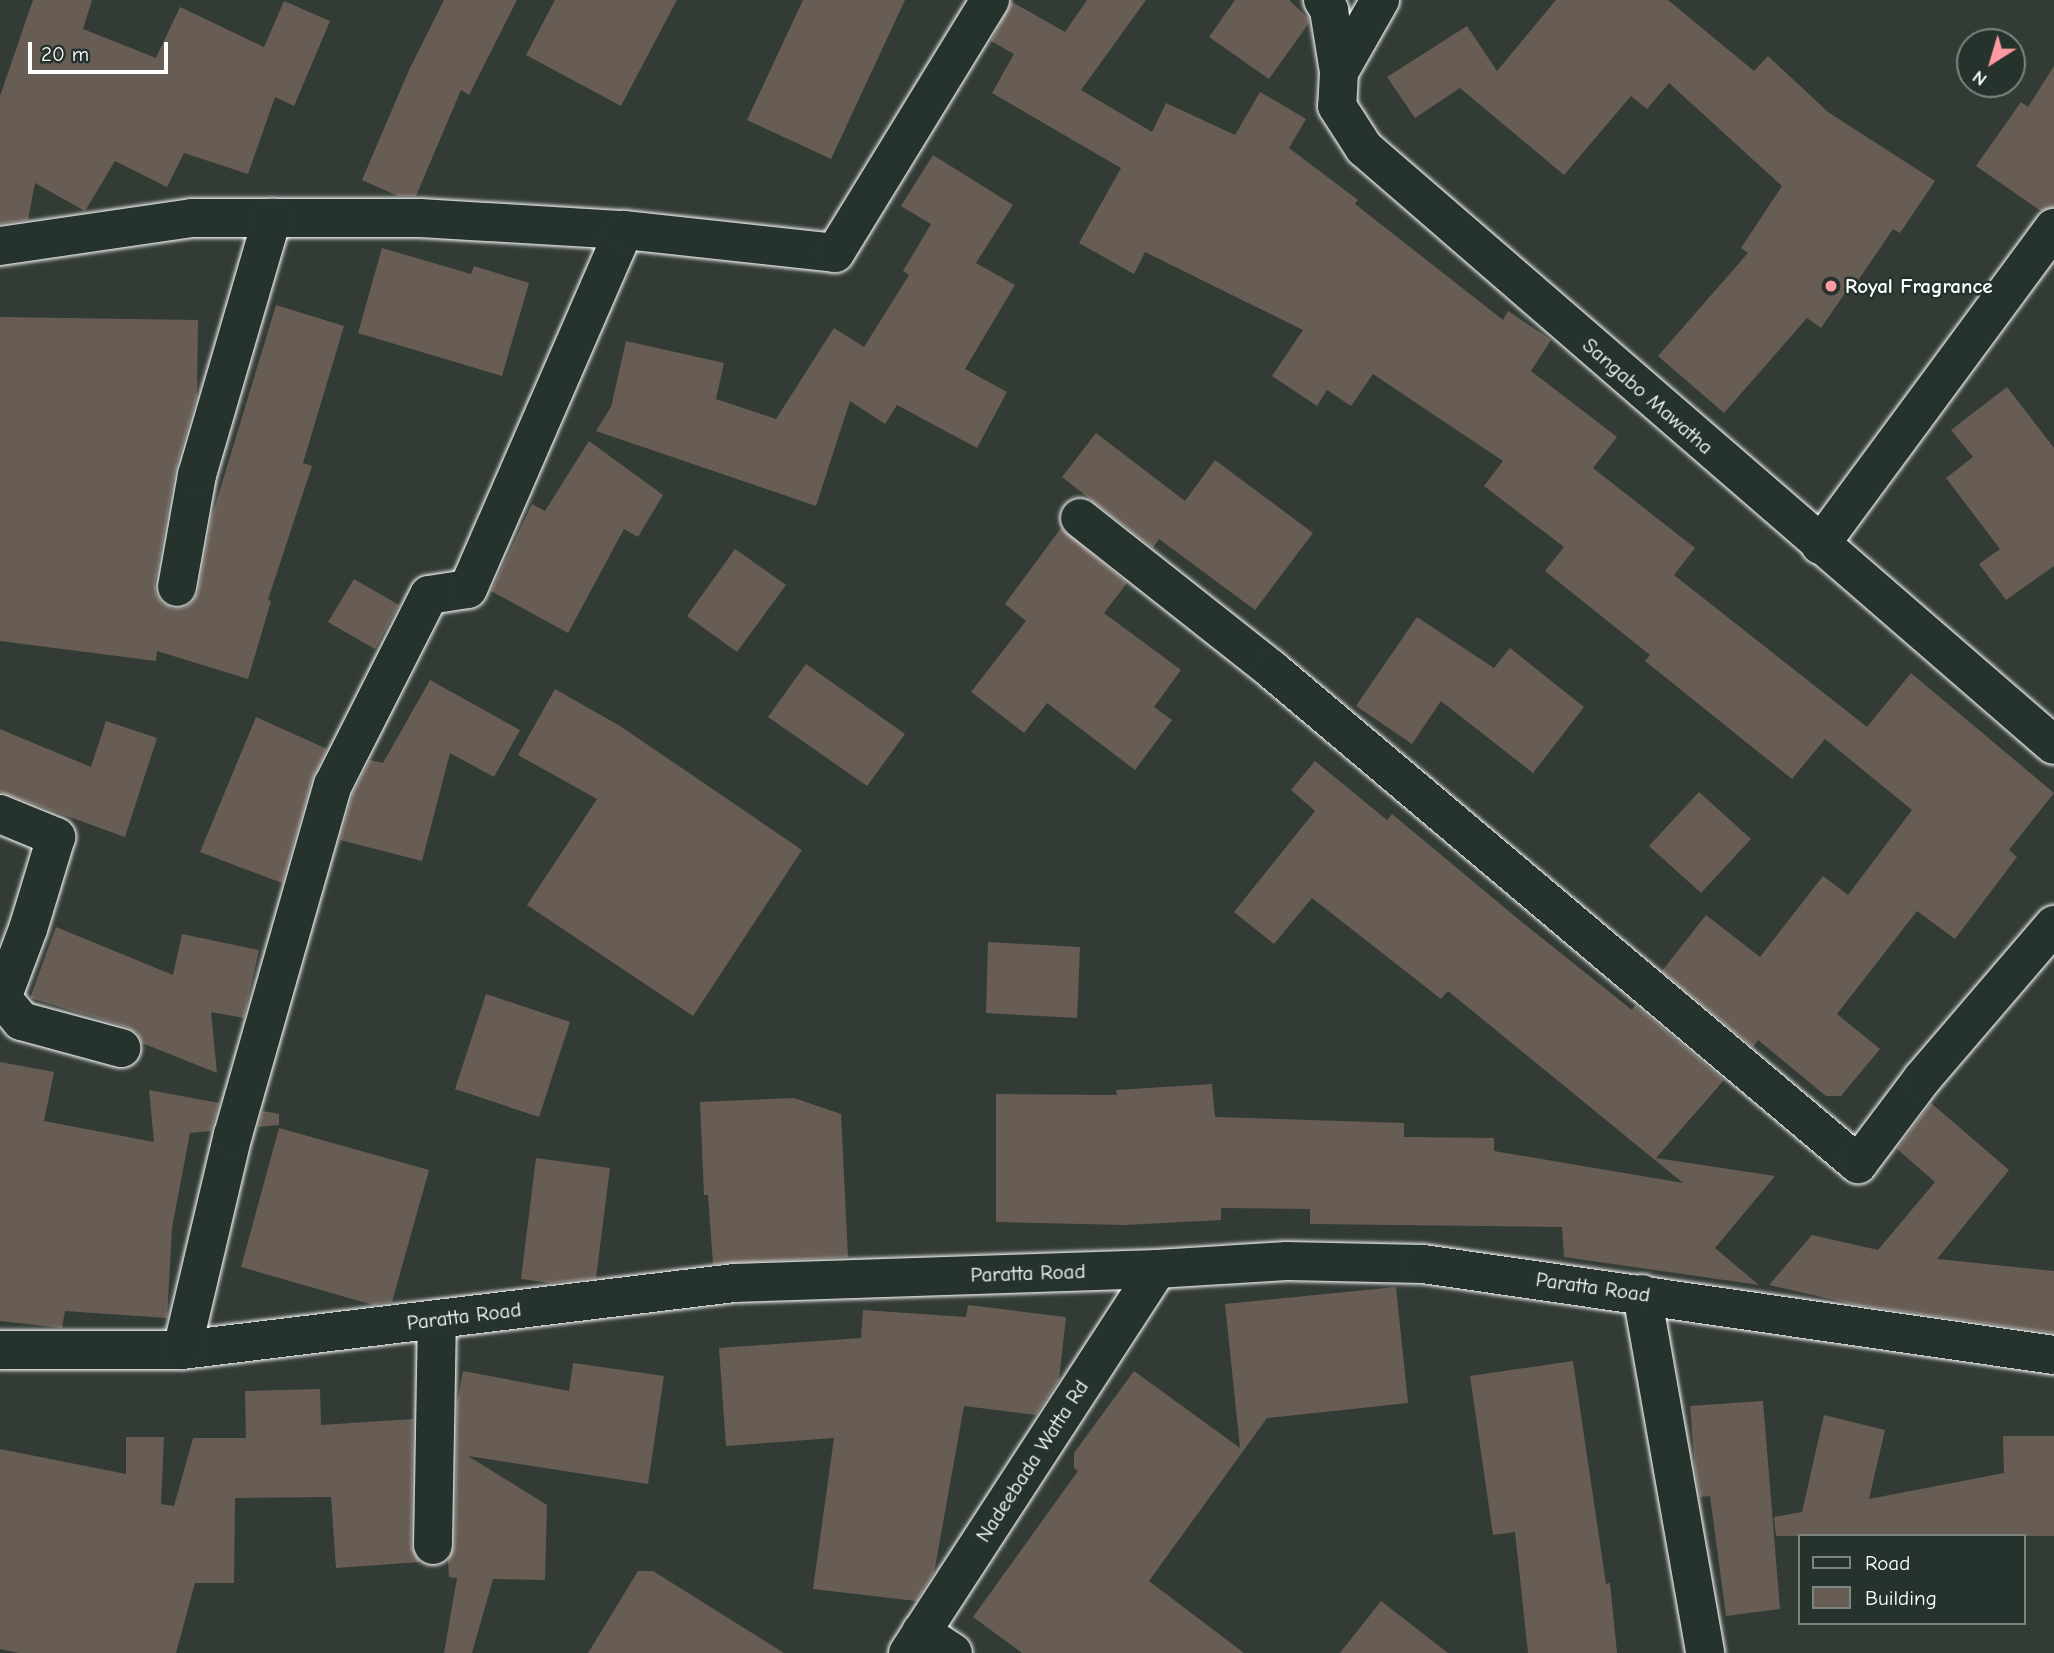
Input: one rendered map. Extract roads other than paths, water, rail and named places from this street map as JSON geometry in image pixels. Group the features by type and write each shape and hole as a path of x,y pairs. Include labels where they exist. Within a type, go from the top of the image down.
{"street":[{"path":"0,246 18,240 192,218 420,218 624,230 835,253 990,0"},
{"name":"Sangabo Mawatha","path":"1323,0 1329,10 1339,72 1337,106 1364,148 2054,745"},
{"path":"1339,72 1380,0"},
{"path":"177,587 197,475 272,218"},
{"path":"1820,545 2054,228"},
{"path":"182,1350 233,1135 334,785 429,596 468,589 624,230"},
{"path":"1080,518 1400,776 1857,1164 1922,1079 2054,925"},
{"path":"0,814 56,838 28,929 2,998 21,1021 121,1048"},
{"name":"Paratta Road","path":"0,1350 182,1350 734,1283 1157,1269 1287,1261 1423,1264 2054,1355"},
{"name":"Nadeebada Watta Rd","path":"915,1643 1157,1269"},
{"path":"1642,1294 1705,1653"},
{"path":"433,1545 437,1320"},
{"path":"915,1643 953,1653"}],"place":[{"name":"Royal Fragrance","path":"1831,286"}]}
